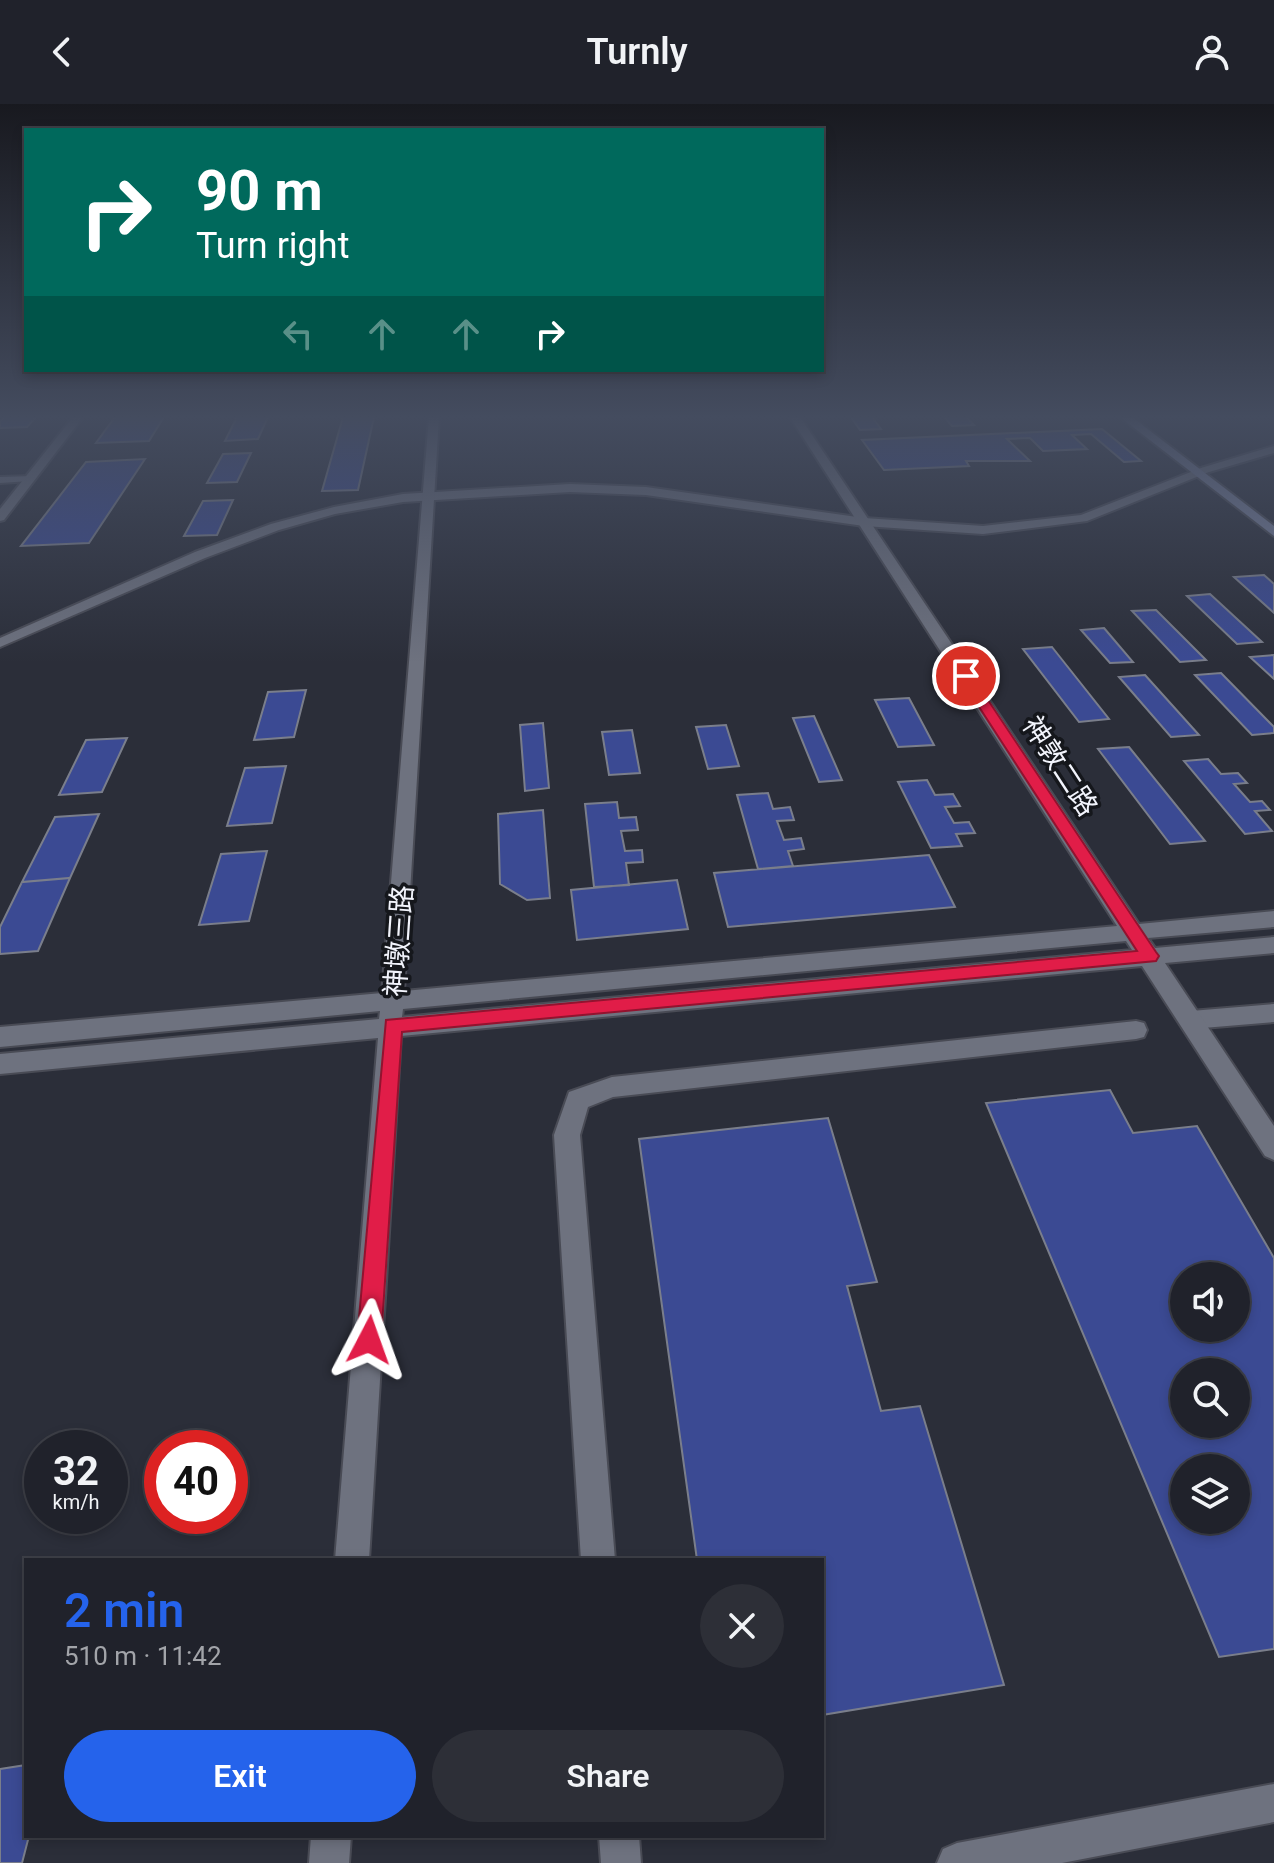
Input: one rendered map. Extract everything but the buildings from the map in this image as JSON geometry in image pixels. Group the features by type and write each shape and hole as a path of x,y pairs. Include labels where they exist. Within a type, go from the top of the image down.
{"main road":[{"path":"1234,499 1274,532"},
{"path":"1241,499 1274,521"}],"street":[{"path":"0,517 14,499"},
{"path":"0,643 200,555 275,527 334,511 405,499"},
{"name":"神墩三路","path":"352,1558 395,999 429,499"},
{"path":"703,499 864,522 983,530 1083,518 1132,499"},
{"name":"神敦二路","path":"849,499 1274,1148"},
{"path":"0,1037 1274,919"},
{"path":"0,1064 1274,945"},
{"path":"1191,1020 1274,1013"},
{"path":"598,1558 567,1135 578,1100 612,1087 1136,1030"},
{"path":"957,1863 1008,1858 1274,1803"},
{"path":"329,1863 331,1838"},
{"path":"619,1838 621,1863"}],"route":[{"path":"369,1340 393,1025 1150,956 966,676"}]}
